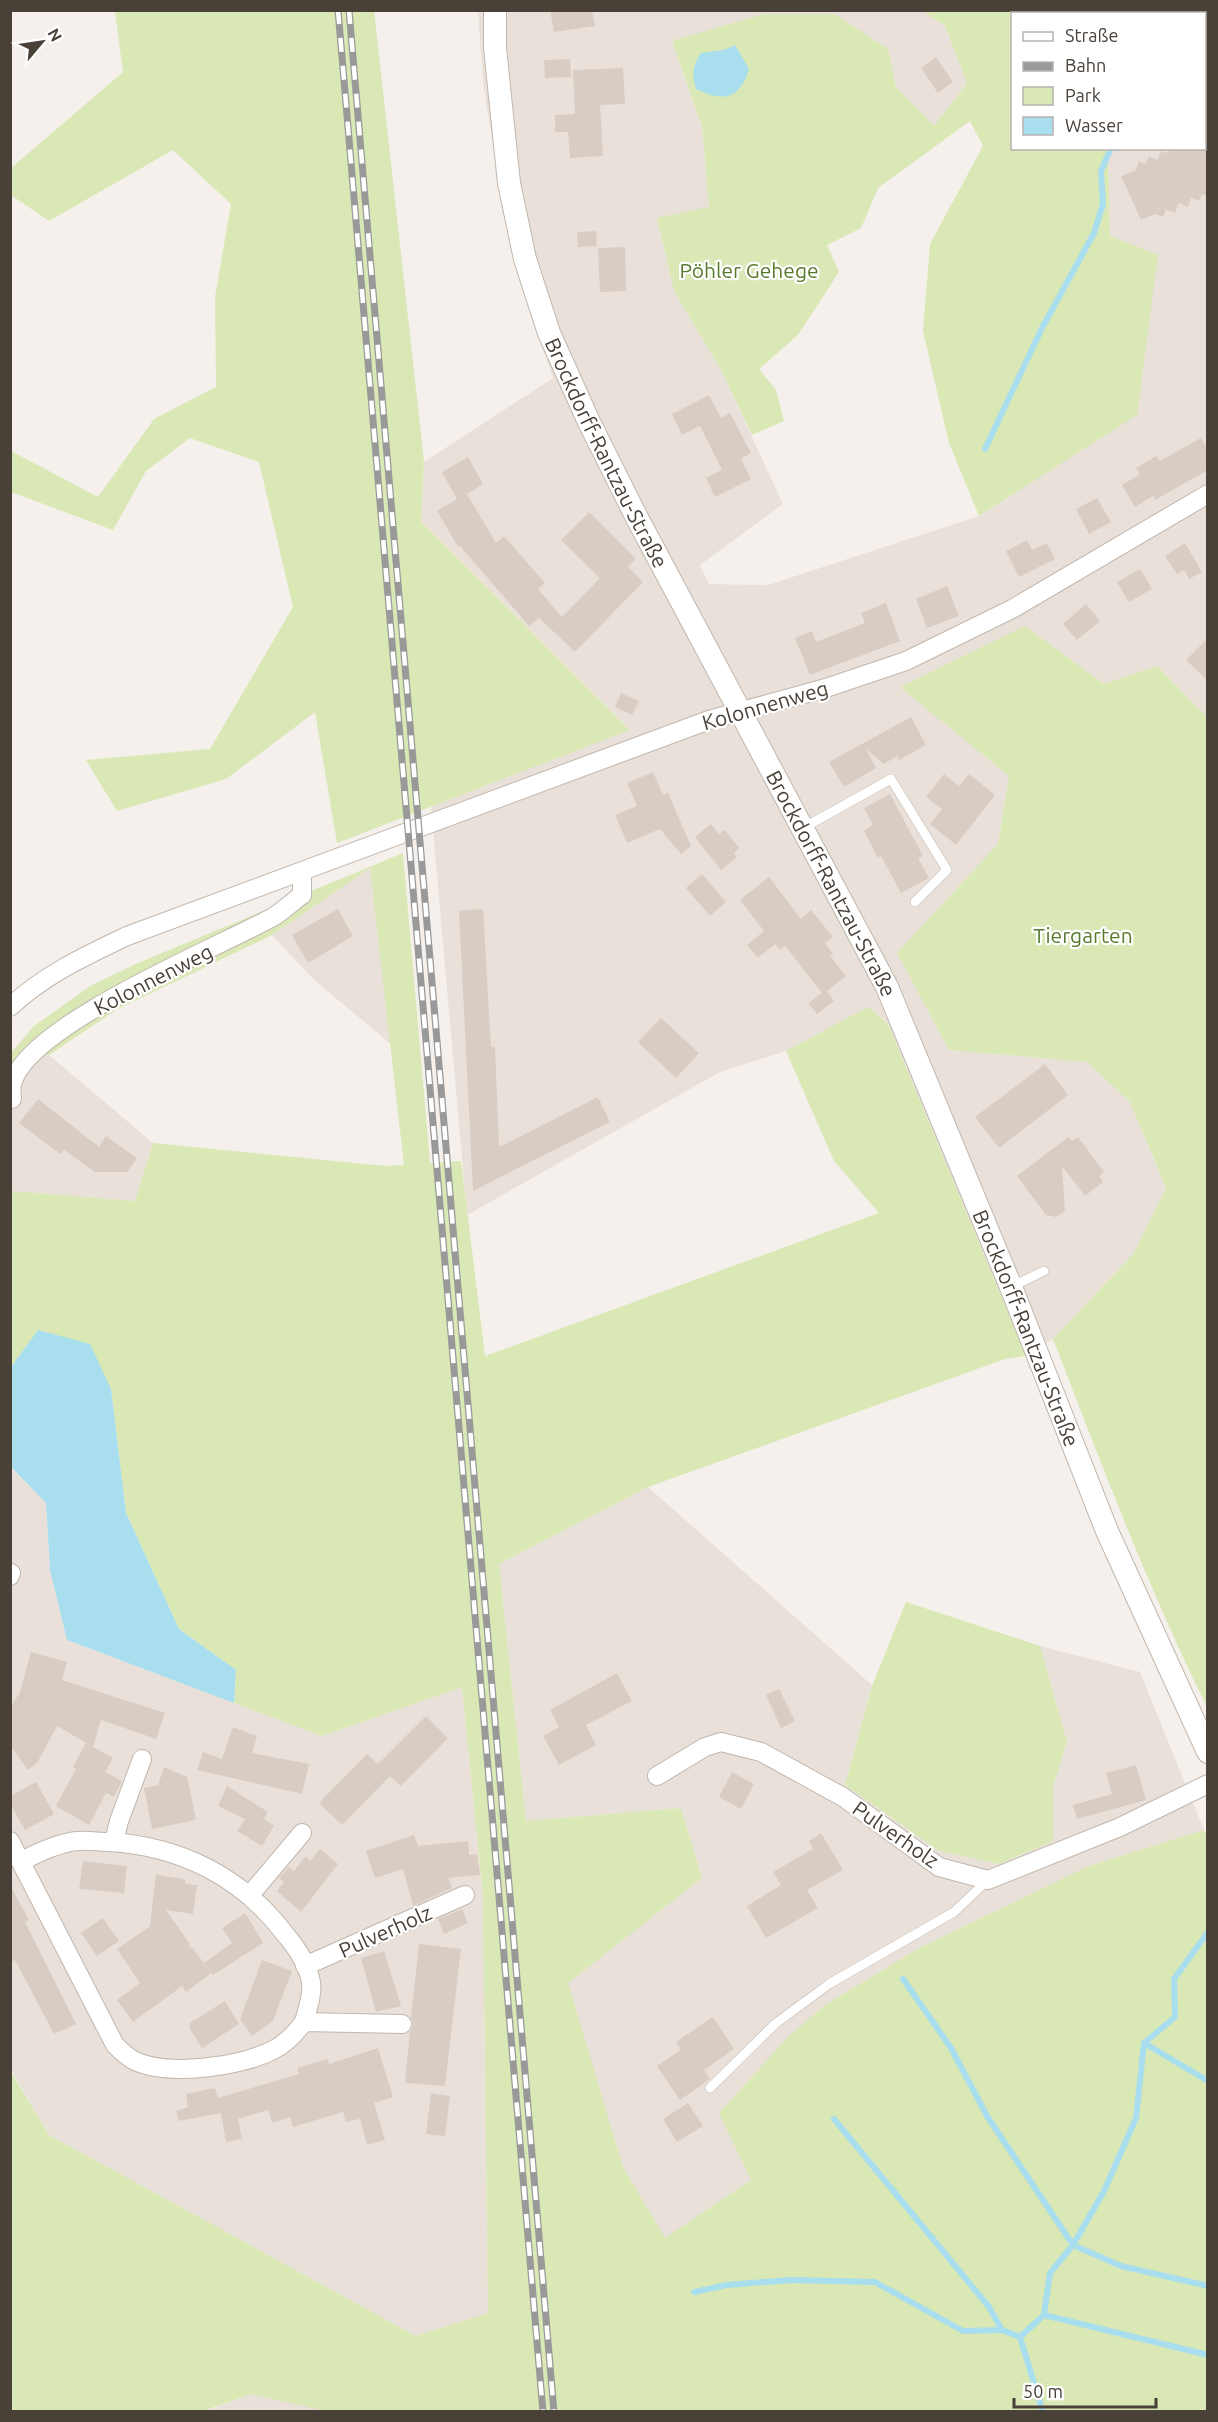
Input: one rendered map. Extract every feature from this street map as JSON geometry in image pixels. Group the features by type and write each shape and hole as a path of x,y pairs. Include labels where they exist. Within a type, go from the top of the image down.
{"street":[{"name":"Brockdorff-Rantzau-Straße","path":"495,10 495,48 509,183 525,259 549,333 599,443 887,987 1011,1287 1107,1531 1208,1752"},
{"name":"Kolonnenweg","path":"10,1007 40,982 79,958 127,936 699,724 742,713 906,662 1012,609 1208,494"},
{"name":"Kolonnenweg","path":"12,1098 12,1084 22,1067 49,1039 109,999 275,916 302,895 302,873"},
{"name":"Pulverholz","path":"657,1776 705,1748 721,1742 761,1752 843,1797 939,1867 988,1880"},
{"path":"114,1842 119,1821 142,1759"},
{"path":"988,1880 1120,1827 1208,1784"},
{"path":"250,1895 302,1833"},
{"path":"10,1841 115,2045 132,2060 154,2067 180,2071 243,2061 273,2050 293,2037 304,2022 311,1983 293,1944 275,1920 250,1895 207,1867 175,1853 147,1845 114,1842 77,1841 44,1850 22,1861"},
{"name":"Pulverholz","path":"305,1966 465,1895"},
{"path":"304,2022 402,2024"}],"lane":[{"path":"803,828 891,779 947,870 915,902"},
{"path":"1011,1287 1044,1271"},
{"path":"710,2088 775,2024 829,1984 954,1912 988,1880"}],"shaded area":[{"path":"923,10 945,26 967,83 934,126 896,87 888,49 672,42 702,127 709,208 657,218 674,291 721,370 783,504 700,565 709,584 768,585 979,516 1008,498 1110,236 1108,150 1206,150 1206,12 1136,12 1137,10 1207,11 1207,717 1157,666 1104,684 1025,626 901,687 1009,776 998,844 898,954 949,1050 1087,1062 1130,1102 1166,1189 1134,1253 1053,1339 1026,1356 888,1024 868,1007 786,1051 720,1072 467,1215 431,807 629,729 421,522 424,462 553,378 520,281 502,198 483,83 478,11"},
{"path":"370,867 391,1044 314,980 272,935"},
{"path":"36,1044 153,1143 135,1201 11,1191 11,1079"},
{"path":"10,1467 46,1503 50,1570 67,1640 322,1736 462,1687 483,1896 488,2314 416,2336 49,2135 11,2070"},
{"path":"648,1487 872,1685 845,1785 939,1851 999,1864 1053,1841 1053,1787 1067,1742 1040,1646 1140,1672 1204,1830 1089,1866 919,1948 825,2005 751,2180 665,2239 623,2167 567,1983 702,1878 681,1808 526,1821 499,1564"},
{"path":"251,2394 330,2411 204,2412"}],"green space":[{"path":"115,11 374,11 424,462 421,522 630,730 337,843 315,712 226,779 117,811 86,760 210,749 293,607 259,462 190,438 146,471 113,530 11,492 11,451 98,497 154,419 216,387 215,297 231,204 173,150 49,221 11,195 11,168 123,72"},
{"name":"Pöhler Gehege","path":"923,11 1103,12 1011,12 1011,150 1108,150 1110,236 1158,255 1137,415 979,516 949,443 923,331 930,244 983,146 970,121 878,188 861,228 827,245 839,272 798,335 759,369 776,390 784,421 752,435 721,370 674,291 657,218 709,207 702,127 672,41 764,14 834,14 888,49 896,87 934,126 967,83 945,26"},
{"name":"Tiergarten","path":"1025,626 1104,684 1157,666 1207,717 1207,1707 1145,1571 1053,1339 1134,1253 1166,1188 1130,1102 1087,1062 949,1050 897,953 998,844 1009,776 900,687"},
{"path":"403,853 430,1163 461,1161 485,1356 879,1213 834,1161 786,1051 868,1007 888,1024 1026,1356 1005,1359 648,1487 499,1564 526,1821 681,1808 702,1878 568,1983 623,2167 665,2238 751,2180 719,2113 789,2036 825,2005 919,1948 1089,1866 1204,1830 1208,1837 1207,2411 330,2412 251,2394 204,2411 11,2411 10,2070 49,2135 416,2336 488,2313 483,1896 462,1687 322,1736 234,1703 236,1670 179,1629 126,1513 111,1389 38,1330 11,1367 11,1191 135,1201 153,1143 385,1166 404,1165 370,868 272,935 116,1010 49,1055 36,1045 11,1079 11,1053 34,1026 92,985 138,963"},
{"path":"906,1602 1040,1646 1067,1742 1053,1787 1053,1841 999,1864 939,1851 845,1785 872,1686"}],"water":[{"path":"735,45 749,69 741,87 729,96 722,97 696,89 694,70 701,53 724,50"},
{"path":"38,1330 90,1344 111,1389 126,1513 179,1629 236,1670 234,1703 67,1640 50,1570 46,1503 11,1467 11,1367"}],"building":[{"path":"550,10 592,10 595,26 554,32"},
{"path":"936,57 953,82 938,93 921,68"},
{"path":"570,59 571,77 545,78 544,60"},
{"path":"623,68 625,104 600,105 603,156 570,158 568,132 555,132 555,115 575,114 573,70"},
{"path":"1208,148 1208,197 1202,194 1199,201 1191,198 1188,207 1179,203 1175,213 1166,209 1163,217 1155,214 1141,220 1121,176 1136,170 1139,161 1145,164 1149,156 1157,160 1161,151 1168,153 1169,150 1206,150"},
{"path":"596,231 597,246 578,247 577,232"},
{"path":"625,247 626,291 600,292 598,248"},
{"path":"709,395 721,418 730,413 751,453 741,459 751,479 715,497 706,478 722,470 700,426 682,435 672,414"},
{"path":"1201,438 1208,450 1208,470 1155,500 1153,496 1135,507 1122,485 1140,474 1136,468 1156,456 1160,461"},
{"path":"468,457 483,484 467,494 496,543 504,536 545,583 538,589 562,617 600,578 561,540 589,512 636,559 628,567 643,582 575,652 539,618 529,626 460,546 458,547 437,511 457,499 442,472"},
{"path":"1097,498 1111,522 1089,534 1076,509"},
{"path":"1027,540 1032,550 1047,543 1055,559 1019,577 1006,551"},
{"path":"1185,543 1202,572 1189,579 1184,570 1177,574 1165,556"},
{"path":"1140,569 1152,589 1129,602 1117,582"},
{"path":"947,586 959,616 927,628 916,599"},
{"path":"886,603 900,641 810,675 795,638 812,631 816,642 865,623 861,613"},
{"path":"1086,604 1100,621 1077,640 1063,624"},
{"path":"1208,638 1208,681 1186,660"},
{"path":"621,693 639,701 632,715 615,707"},
{"path":"911,717 926,745 899,760 897,756 884,764 866,749 876,768 844,787 829,762"},
{"path":"653,772 663,795 668,793 691,846 681,854 660,829 627,843 615,815 637,806 627,783"},
{"path":"944,774 959,786 969,774 995,795 956,845 930,824 942,809 926,797"},
{"path":"890,794 923,856 918,858 929,878 901,893 881,856 878,858 864,831 873,825 864,808"},
{"path":"711,824 719,834 725,830 739,848 734,853 737,857 721,870 695,837"},
{"path":"702,874 726,902 710,916 686,888"},
{"path":"769,877 801,919 811,910 833,937 825,943 833,954 830,956 846,976 827,991 834,1001 817,1014 808,1003 822,993 785,946 780,950 775,944 758,958 747,945 764,931 740,900"},
{"path":"338,909 353,936 308,963 292,935"},
{"path":"483,909 491,1047 495,1047 499,1147 598,1097 610,1122 473,1191 459,911"},
{"path":"661,1018 699,1053 676,1078 638,1042"},
{"path":"1045,1064 1068,1095 999,1148 975,1117"},
{"path":"38,1099 99,1147 106,1136 137,1158 127,1172 95,1172 64,1150 60,1154 19,1123"},
{"path":"1068,1137 1072,1141 1078,1137 1104,1172 1099,1176 1103,1182 1085,1196 1062,1166 1065,1211 1056,1217 1046,1215 1017,1176"},
{"path":"31,1652 67,1662 62,1680 165,1713 156,1739 101,1720 93,1747 57,1726 37,1763 28,1770 10,1745 10,1708 20,1692"},
{"path":"617,1673 632,1701 586,1725 596,1745 559,1765 543,1736 559,1727 550,1710"},
{"path":"779,1689 795,1721 781,1728 766,1695"},
{"path":"426,1716 448,1738 401,1786 390,1776 342,1825 319,1803 367,1754 378,1764"},
{"path":"233,1727 257,1736 252,1753 309,1764 302,1794 197,1770 203,1752 222,1759"},
{"path":"86,1743 113,1758 105,1772 122,1781 114,1797 106,1793 89,1825 56,1806 76,1769 73,1767"},
{"path":"1136,1765 1146,1800 1077,1819 1073,1805 1112,1794 1106,1773"},
{"path":"164,1767 187,1777 196,1820 152,1829 144,1788 158,1785"},
{"path":"732,1772 754,1784 741,1809 719,1797"},
{"path":"36,1782 54,1814 25,1830 10,1804 10,1796"},
{"path":"227,1786 268,1812 264,1819 274,1826 262,1846 237,1831 245,1819 218,1806"},
{"path":"821,1833 843,1870 807,1890 818,1908 766,1938 747,1906 781,1885 773,1872 813,1849 809,1841"},
{"path":"414,1835 418,1846 468,1841 469,1855 477,1854 480,1875 448,1878 452,1888 413,1906 403,1869 375,1878 366,1851"},
{"path":"320,1849 338,1864 301,1912 277,1891 284,1882 279,1878 289,1867 294,1871 306,1856 310,1861"},
{"path":"83,1861 127,1866 124,1893 79,1889"},
{"path":"156,1875 185,1879 185,1884 197,1885 193,1914 166,1910 190,1944 189,1949 192,1947 211,1973 186,1992 182,1986 133,2022 117,2000 140,1983 117,1949 150,1926"},
{"path":"10,1885 29,1920 25,1922 76,2024 54,2034 15,1960 10,1962"},
{"path":"462,1909 468,1923 444,1934 438,1919"},
{"path":"245,1913 263,1943 213,1975 204,1963 232,1943 222,1928"},
{"path":"103,1918 119,1941 97,1956 81,1933"},
{"path":"419,1944 461,1949 445,2086 405,2083 410,2031 413,2025 411,2018"},
{"path":"384,1951 401,2006 376,2012 361,1958"},
{"path":"262,1960 292,1971 273,2021 252,2036 240,2019"},
{"path":"225,2001 239,2024 202,2048 190,2029 190,2023"},
{"path":"713,2017 734,2049 704,2070 710,2079 680,2100 657,2066 681,2050 676,2042"},
{"path":"378,2048 393,2097 374,2103 385,2140 367,2145 360,2119 346,2122 343,2112 293,2127 290,2117 272,2123 268,2110 238,2119 242,2139 226,2142 221,2113 179,2121 176,2111 188,2107 186,2094 215,2088 218,2098 299,2074 297,2068 328,2059 329,2064"},
{"path":"431,2093 450,2096 445,2136 426,2134"},
{"path":"688,2103 703,2126 677,2142 663,2119"}],"waterway":[{"path":"985,449 1042,328 1094,233 1103,204 1101,171 1110,150"},
{"path":"1043,2412 1020,2337 1044,2315 1050,2273 1073,2245 1104,2191 1136,2118 1144,2043 1175,2017 1174,1979 1208,1932"},
{"path":"903,1979 951,2048 987,2116 1073,2245 1121,2266 1208,2286"},
{"path":"1144,2043 1208,2081"},
{"path":"834,2119 989,2307 1002,2330"},
{"path":"694,2292 727,2285 791,2280 875,2282 963,2331 1002,2330 1020,2337"},
{"path":"1044,2315 1208,2355"}],"railway":[{"path":"338,10 543,2412"},
{"path":"349,10 554,2412"}]}
